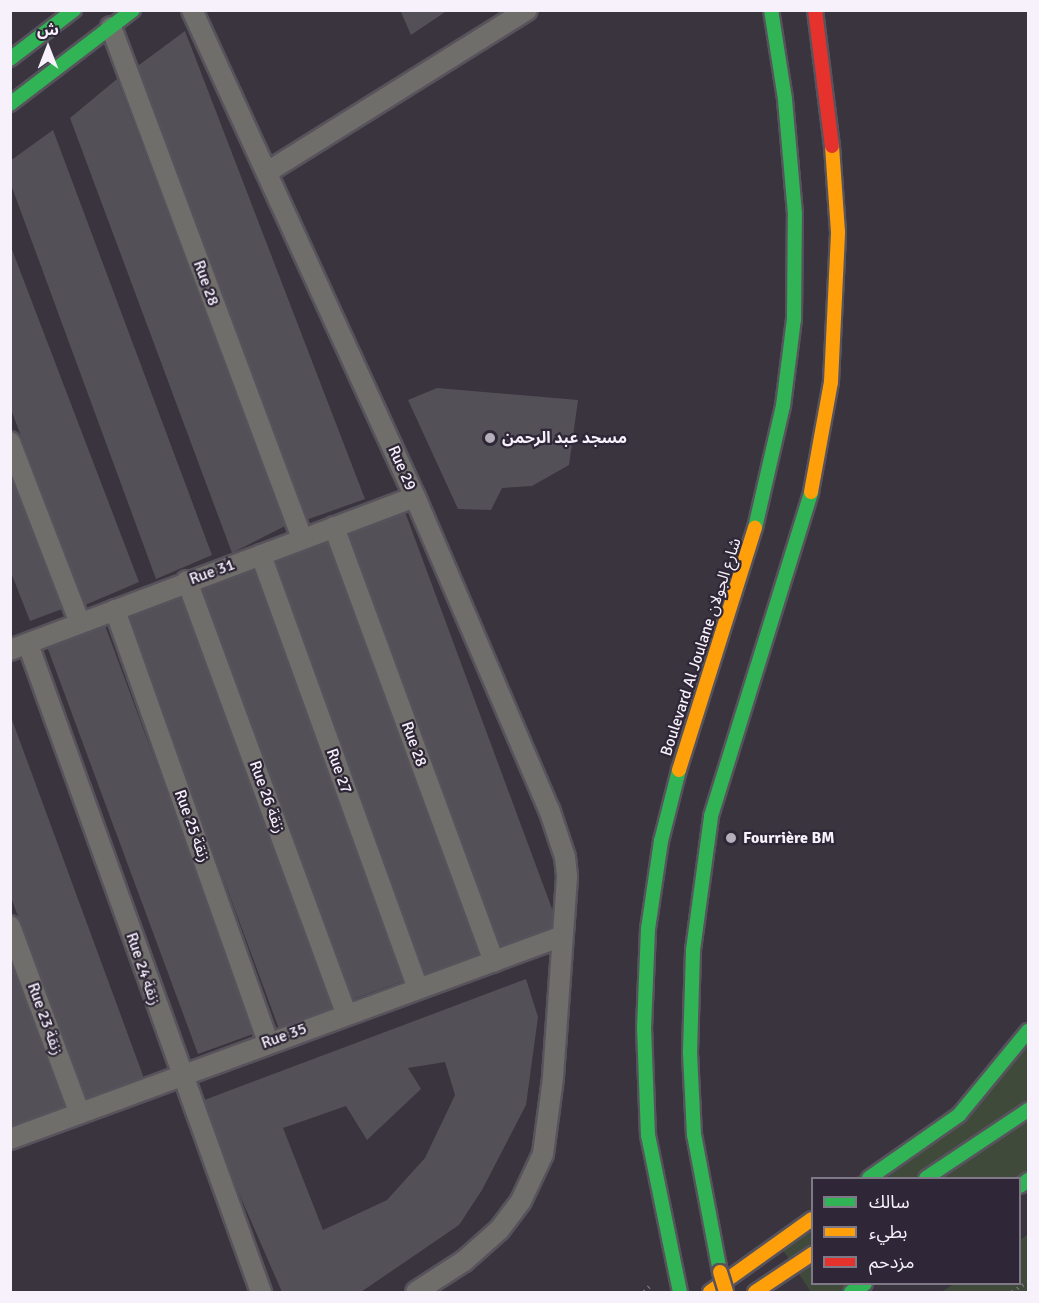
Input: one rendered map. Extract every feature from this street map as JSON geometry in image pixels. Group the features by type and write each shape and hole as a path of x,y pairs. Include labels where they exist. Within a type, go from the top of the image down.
{"main road":[{"path":"10,59 74,10"},
{"path":"10,104 133,10"},
{"name":"Boulevard Al Joulane شارع الجولان","path":"679,1291 648,1135 644,1027 651,900 678,772 695,710 747,563 794,408 795,214 785,99 771,10"},
{"path":"726,1293 700,1179 691,1088 690,998 697,900 711,816 806,517 827,414 834,345 838,232 829,104 815,10"},
{"path":"794,408 827,414"},
{"path":"872,1177 959,1115 1029,1031"},
{"path":"929,1177 1029,1110"},
{"path":"710,1293 811,1220"},
{"path":"755,1293 811,1255"}],"street":[{"name":"Rue 29","path":"192,10 269,171 415,497 562,846 567,877 560,937 550,1115 536,1172 521,1201 490,1239 416,1293"},
{"path":"269,171 527,10"},
{"name":"Rue 28","path":"111,27 302,538"},
{"path":"10,441 80,623"},
{"name":"Rue 31","path":"19,647 187,581 415,497"},
{"name":"Rue 28","path":"334,527 494,961"},
{"name":"Rue 27","path":"261,555 417,988"},
{"name":"Rue 26 زنقة","path":"187,581 346,1013"},
{"name":"Rue 25 زنقة","path":"115,610 268,1041"},
{"name":"Rue 24 زنقة","path":"19,647 261,1293"},
{"name":"Rue 23 زنقة","path":"10,926 80,1112"},
{"name":"Rue 35","path":"10,1139 181,1076 268,1041 560,937"}],"path":[{"path":"1012,1293 1029,1282"}],"green space":[{"path":"1028,1030 1028,1180 1021,1180 1021,1177 856,1177 1013,1063"},
{"path":"811,1211 811,1285 869,1285 857,1292 811,1292 775,1238"},
{"path":"1028,1234 1028,1292 941,1292 952,1285 1021,1285 1021,1239"}],"building":[{"path":"400,10 448,10 411,35"},
{"path":"185,31 365,499 306,520 135,68"},
{"path":"117,79 285,526 232,553 70,118"},
{"path":"53,130 212,555 156,579 10,182 10,161"},
{"path":"11,247 139,582 85,605 10,407"},
{"path":"437,388 578,400 569,465 532,486 502,488 491,510 458,509 408,400"},
{"path":"10,469 65,608 30,621 10,570"},
{"path":"405,512 558,925 500,947 347,534"},
{"path":"330,540 482,953 424,974 272,561"},
{"path":"256,565 409,979 351,1000 198,587"},
{"path":"185,594 337,1007 279,1029 126,615"},
{"path":"103,620 256,1033 198,1054 45,641"},
{"path":"11,717 145,1081 87,1102 10,895"},
{"path":"10,959 66,1109 10,1130"},
{"path":"526,979 538,1017 526,1105 482,1190 459,1225 361,1292 282,1292 199,1102","holes":["445,1062 455,1095 425,1158 387,1200 323,1230 283,1128 346,1106 367,1140 421,1089 408,1068"]}],"traffic: fast":[{"path":"10,59 74,10"},
{"path":"10,104 133,10"},
{"path":"755,528 783,406 794,319 795,214 785,99 771,10"},
{"path":"720,1272 694,1135 690,1052 693,950 711,816 811,492"},
{"path":"679,770 661,841 648,929 644,1027 648,1135 680,1292"},
{"path":"870,1177 959,1115 1028,1031"},
{"path":"928,1177 1028,1110"},
{"path":"1021,1185 1028,1180"},
{"path":"851,1292 863,1285"}],"traffic: slow":[{"path":"811,492 831,382 838,232 832,146"},
{"path":"679,770 755,528"},
{"path":"710,1292 811,1220"},
{"path":"755,1292 811,1255"},
{"path":"720,1272 726,1292"}],"traffic: jam":[{"path":"815,10 832,146"}],"place":[{"name":"مسجد عبد الرحمن","path":"490,438"},
{"name":"Fourrière BM","path":"731,838"}]}
